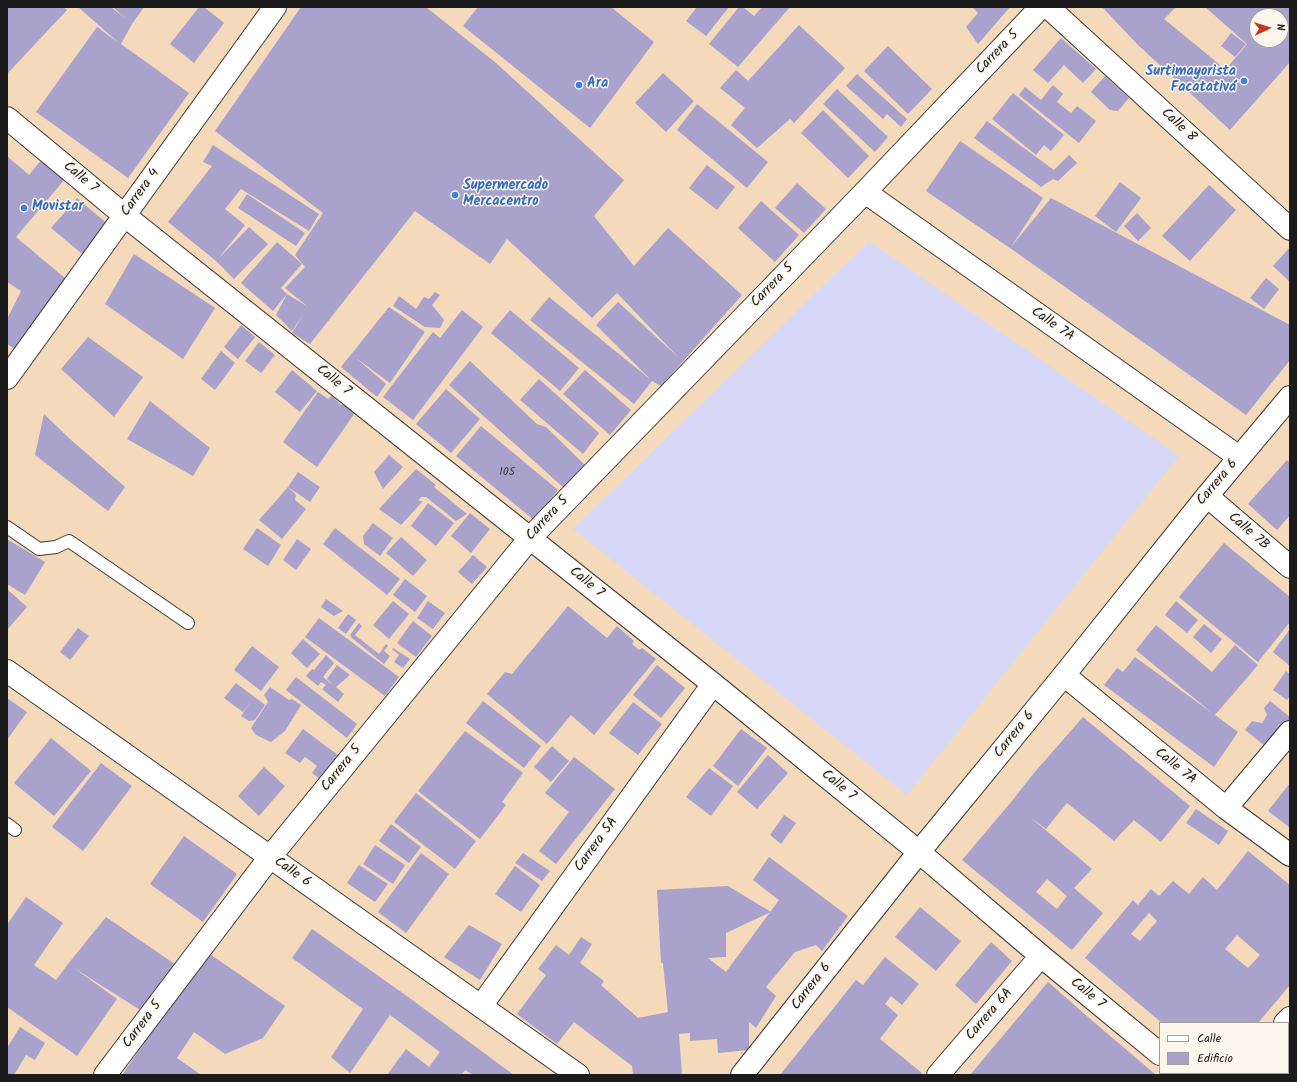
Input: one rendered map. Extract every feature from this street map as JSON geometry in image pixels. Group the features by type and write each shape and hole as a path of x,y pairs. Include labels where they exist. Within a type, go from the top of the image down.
{"street":[{"name":"Carrera 4","path":"7,378 275,7"},
{"name":"Carrera 5","path":"105,1075 270,857 530,538 865,192 1041,7"},
{"name":"Calle 8","path":"1048,7 1290,230"},
{"name":"Calle 7","path":"7,118 124,215 713,684 919,852 1041,956 1159,1053"},
{"name":"Calle 7A","path":"865,192 1239,457"},
{"name":"Carrera 6","path":"742,1075 919,852 1064,675 1207,496 1290,397"},
{"name":"Calle 7B","path":"1207,496 1290,567"},
{"name":"Calle 6","path":"7,670 578,1075"},
{"name":"Calle 7A","path":"1064,675 1226,808 1290,855"},
{"name":"Carrera 5A","path":"481,1006 713,684"},
{"path":"1226,808 1290,732"},
{"name":"Carrera 6A","path":"938,1075 1041,956"}],"lane":[{"path":"7,526 39,549 56,547 69,541 188,623"}],"shaded area":[{"path":"869,241 1179,456 907,795 573,529"}],"building":[{"path":"7,7 64,7 67,10 7,74"},
{"path":"78,7 111,7 126,19 113,7 144,7 132,24 121,44 189,93 128,178 36,112 97,27 119,43"},
{"path":"199,7 204,7 224,23 194,63 170,44"},
{"name":"Supermercado Mercacentro","path":"301,7 426,7 496,63 624,180 594,216 634,266 668,228 742,295 661,386 652,381 634,404 530,320 549,297 651,380 596,325 618,302 679,358 617,293 592,318 507,239 490,264 415,211 310,344 292,333 303,315 292,331 276,315 287,294 308,307 285,288 305,267 295,255 323,213 215,131"},
{"name":"Ara","path":"478,7 611,7 654,42 590,128 463,26"},
{"path":"697,7 729,7 706,36 686,21"},
{"path":"739,7 743,7 754,16 762,7 790,7 738,67 709,44"},
{"path":"972,7 1010,7 978,44 966,27 978,13"},
{"path":"1102,7 1176,7 1164,19 1225,69 1221,75 1247,44 1205,7 1290,7 1290,62 1230,130 1138,45"},
{"path":"799,25 845,68 794,123 790,119 757,148 731,125 745,108 720,88 736,70 748,81"},
{"path":"1231,33 1246,44 1235,57 1221,46"},
{"path":"1061,38 1096,69 1083,83 1064,65 1048,83 1033,70"},
{"path":"888,46 932,89 908,114 864,71"},
{"path":"663,73 694,101 666,132 635,103"},
{"path":"857,74 907,119 901,127 887,114 883,119 846,86"},
{"path":"1105,76 1129,98 1118,111 1110,110 1091,92"},
{"path":"1053,85 1063,94 1057,102 1071,113 1077,106 1096,121 1079,143 1019,95 1025,87 1041,100"},
{"path":"837,89 888,137 875,152 823,104"},
{"path":"1013,93 1064,135 1051,151 1044,145 1036,155 992,119"},
{"path":"697,104 768,162 747,188 677,130"},
{"path":"823,110 869,156 848,178 801,133"},
{"path":"987,121 1054,170 1069,155 1077,163 1058,181 1053,179 1041,187 974,138"},
{"path":"960,141 1043,198 1011,247 1051,198 1290,325 1290,360 1246,415 1010,248 926,191"},
{"path":"213,145 319,214 309,231 241,189 225,209 245,225 218,259 249,227 268,244 234,279 216,261 168,222 212,166 203,162"},
{"path":"7,156 29,175 42,159 65,179 16,237 72,284 23,354 7,344 7,319 21,291 7,282"},
{"path":"707,165 735,187 717,210 689,188"},
{"path":"1120,182 1141,198 1116,232 1095,216"},
{"path":"797,183 826,209 804,233 775,208"},
{"path":"1209,185 1236,210 1190,261 1162,236"},
{"path":"247,194 305,233 296,246 238,208"},
{"path":"77,198 116,231 92,262 51,228"},
{"path":"761,201 799,235 775,262 738,228"},
{"path":"1137,213 1151,228 1138,241 1124,226"},
{"path":"277,242 302,264 281,288 287,294 273,311 241,283"},
{"path":"1290,247 1290,282 1273,266"},
{"path":"134,254 215,308 183,359 105,304"},
{"path":"1266,278 1279,289 1264,309 1250,298"},
{"path":"435,292 440,295 432,305 444,320 440,328 425,327 393,306 399,296 416,309 424,297 429,299"},
{"path":"389,307 425,332 390,383 356,358 386,384 377,397 341,367"},
{"path":"462,310 483,327 413,420 383,397 433,332 440,338"},
{"path":"510,310 579,368 560,391 491,333"},
{"path":"241,325 255,337 238,359 224,347"},
{"path":"88,337 143,377 114,417 61,369"},
{"path":"259,342 275,355 261,373 245,361"},
{"path":"221,351 235,363 215,390 201,379"},
{"path":"470,361 537,424 546,427 585,465 564,488 449,385"},
{"path":"292,370 317,391 300,412 275,392"},
{"path":"585,370 631,410 610,435 563,394"},
{"path":"539,379 599,433 583,454 520,400"},
{"path":"446,389 480,419 451,453 416,424"},
{"path":"318,392 328,399 332,396 341,405 347,402 357,410 317,467 283,442"},
{"path":"150,401 210,448 193,476 127,439"},
{"path":"44,414 125,487 108,511 35,455"},
{"path":"481,426 558,490 534,520 456,456"},
{"path":"389,455 403,467 383,489 374,472"},
{"path":"1287,460 1290,463 1290,515 1277,530 1248,504"},
{"path":"416,469 436,485 434,487 467,514 456,521 426,497 421,497 418,501 423,501 401,525 379,509"},
{"path":"298,472 320,487 310,502 288,487"},
{"path":"288,487 296,495 295,500 306,509 282,539 259,520"},
{"path":"428,503 454,523 436,546 411,526"},
{"path":"470,513 490,529 471,553 451,536"},
{"path":"373,523 393,538 380,556 364,544 363,536"},
{"path":"257,528 281,545 268,566 243,549"},
{"path":"335,528 400,579 387,595 323,544"},
{"path":"401,537 427,560 413,576 386,553"},
{"path":"7,539 45,562 25,595 7,584"},
{"path":"297,539 311,549 296,570 283,560"},
{"path":"1224,543 1290,597 1290,622 1258,662 1179,597"},
{"path":"473,555 487,567 472,584 458,572"},
{"path":"405,579 427,596 415,612 393,595"},
{"path":"7,589 27,607 7,630"},
{"path":"326,599 343,611 334,616 321,607"},
{"path":"393,601 409,614 389,639 373,625"},
{"path":"428,601 445,613 433,629 417,618"},
{"path":"1176,601 1198,620 1187,633 1165,615"},
{"path":"568,606 607,638 617,626 634,641 632,644 639,650 642,648 656,659 594,735 571,715 547,744 487,694 505,672 512,674"},
{"path":"348,614 356,620 346,634 338,628"},
{"path":"319,618 399,677 385,696 305,637"},
{"path":"413,621 432,636 416,657 397,643"},
{"path":"359,623 362,626 355,635 379,654 386,644 388,646 384,651 390,656 384,664 350,635"},
{"path":"1204,624 1222,639 1211,653 1193,637"},
{"path":"1156,625 1212,672 1235,645 1258,665 1215,715 1238,732 1214,767 1104,685 1117,668 1123,672 1135,657 1212,713 1136,650"},
{"path":"78,628 89,636 70,660 60,652"},
{"path":"1290,629 1290,666 1273,652"},
{"path":"303,639 320,654 307,668 291,653"},
{"path":"252,646 279,667 261,691 234,670"},
{"path":"393,648 410,659 403,668 394,662 399,655 392,649"},
{"path":"326,655 334,663 323,677 334,686 327,679 337,665 350,675 336,687 344,694 338,702 322,689 326,685 321,682 318,686 306,676 312,669 314,670"},
{"path":"657,665 685,688 661,718 633,695"},
{"path":"1286,671 1290,674 1290,696 1287,700 1273,690"},
{"path":"296,677 357,724 347,738 286,690"},
{"path":"236,683 265,705 255,720 249,721 241,716 251,702 243,712 224,698"},
{"path":"270,687 289,700 292,699 301,705 285,731 271,742 256,735 251,728 268,702 264,695"},
{"path":"7,698 27,712 7,740"},
{"path":"483,701 541,746 524,768 466,723"},
{"path":"1270,701 1290,717 1290,725 1270,750 1245,730 1252,721 1262,723 1267,715 1264,708"},
{"path":"633,702 662,724 638,755 609,733"},
{"path":"1083,717 1190,806 1161,842 1134,820 1114,841 1067,803 1046,829 1030,817 1092,869 1074,888 1103,913 1072,950 962,860 1033,774","holes":["1047,879 1067,896 1057,909 1036,892"]},
{"path":"303,729 338,755 320,779 312,773 317,766 305,757 300,763 285,753"},
{"path":"741,729 767,748 738,786 713,766"},
{"path":"465,731 523,773 502,802 506,805 480,839 418,791"},
{"path":"51,738 91,771 54,816 14,783"},
{"path":"552,746 569,761 551,782 534,767"},
{"path":"768,755 788,773 757,809 737,792"},
{"path":"574,757 615,789 556,864 539,851 569,812 545,793"},
{"path":"101,763 132,786 83,851 52,827"},
{"path":"264,767 285,786 259,816 238,796"},
{"path":"709,768 733,786 711,816 686,797"},
{"path":"1290,783 1290,828 1268,811"},
{"path":"416,793 476,841 455,869 394,822"},
{"path":"1196,809 1228,831 1219,845 1186,823"},
{"path":"784,815 796,823 781,844 770,835"},
{"path":"391,824 421,847 409,863 379,841"},
{"path":"184,836 237,874 203,922 150,884"},
{"path":"375,845 405,865 393,884 363,864"},
{"path":"1248,851 1290,885 1290,985 1259,1022 1161,1022 1085,958 1133,900 1138,905 1151,889 1159,896 1173,881 1189,894 1203,877 1217,890","holes":["1149,913 1157,921 1140,941 1131,934","1237,935 1260,955 1248,968 1225,949"]},
{"path":"421,853 449,874 406,933 378,912"},
{"path":"523,853 550,871 542,881 515,863"},
{"path":"769,857 848,916 822,951 816,945 795,952 766,987 776,996 756,1028 749,1022 749,1050 718,1053 717,1039 690,1041 690,1033 679,1034 682,1075 633,1075 632,1066 574,1022 557,1044 517,1014 546,975 538,969 556,945 569,955 581,937 592,944 580,963 604,981 601,985 638,1018 668,1012 663,963 661,963 657,890 728,886 770,912 779,900 753,880","holes":["770,913 726,972 708,958 726,957 726,933"]},
{"path":"359,865 388,884 375,902 347,883"},
{"path":"515,866 540,885 521,912 495,894"},
{"path":"26,897 63,923 34,965 56,980 106,917 182,969 148,1015 74,968 117,999 77,1056 7,1007 7,925"},
{"path":"920,907 961,941 936,971 895,937"},
{"path":"469,925 502,944 480,980 444,957"},
{"path":"312,929 404,994 514,1075 473,1075 465,1070 461,1075 387,1075 406,1049 429,1067 440,1052 390,1015 350,1073 331,1057 363,1009 292,958"},
{"path":"991,942 1012,961 976,1004 955,985"},
{"path":"207,952 285,1006 263,1038 225,1054 194,1032 177,1058 201,1075 122,1075"},
{"path":"885,957 919,984 902,1005 891,996 885,1004 898,1015 880,1039 922,1073 920,1075 780,1075 856,980 863,985"},
{"path":"1048,982 1095,1023 1156,1075 970,1075"},
{"path":"20,1027 45,1043 35,1060 26,1055 14,1075 7,1075 7,1048"},
{"path":"1290,1062 1290,1075 1278,1075 1289,1074"}],"place":[{"name":"Surtimayorista Facatativá","path":"1244,81"},
{"name":"Ara","path":"579,85"},
{"name":"Supermercado Mercacentro","path":"455,195"},
{"name":"Movistar","path":"24,208"}]}
